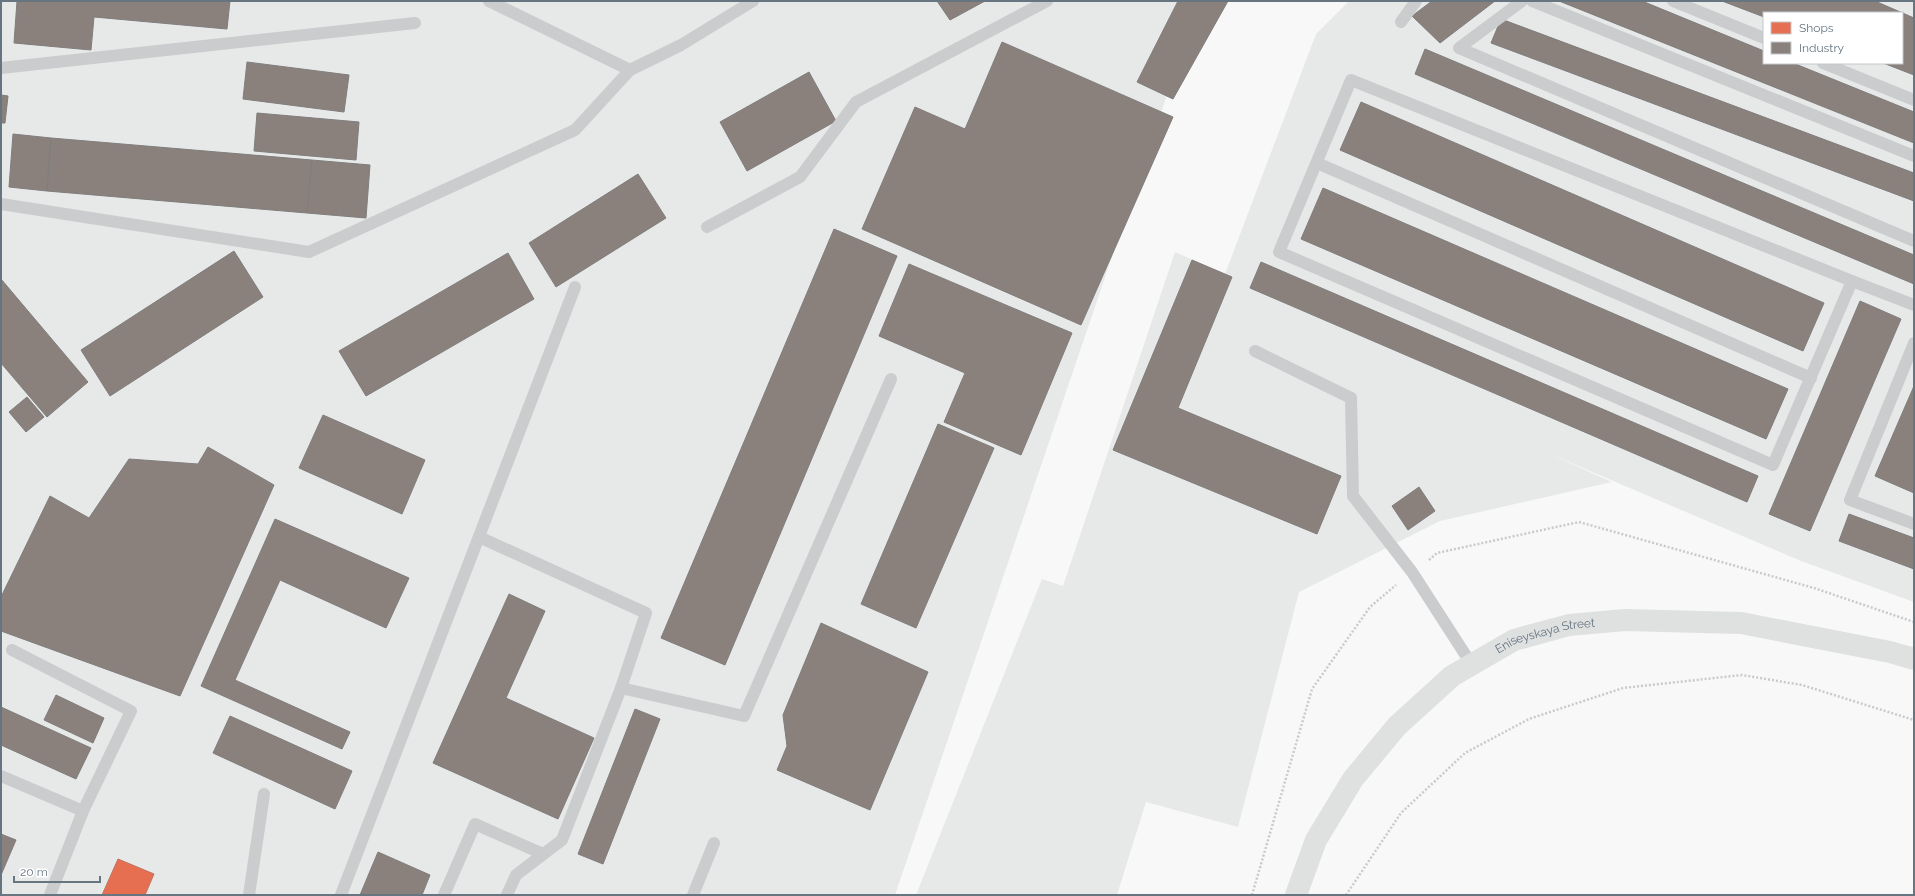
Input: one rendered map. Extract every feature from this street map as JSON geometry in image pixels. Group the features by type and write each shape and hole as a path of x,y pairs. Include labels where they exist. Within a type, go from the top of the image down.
{"street":[{"name":"Eniseyskaya Street","path":"1296,895 1316,840 1353,779 1397,726 1452,676 1514,640 1569,625 1625,620 1741,623 1890,652 1914,659"}],"lane":[{"path":"489,1 630,70"},
{"path":"1,204 309,252 575,130 630,70 681,45 753,1"},
{"path":"707,226 800,177 856,102 1047,1"},
{"path":"1402,22 1416,1"},
{"path":"1522,1 1459,48 1914,241"},
{"path":"1532,1 1914,156"},
{"path":"1673,1 1763,38"},
{"path":"1,68 415,22"},
{"path":"1825,64 1914,100"},
{"path":"1852,281 1773,465 1279,252 1351,80 1914,305"},
{"path":"1317,163 1811,378"},
{"path":"342,895 575,287"},
{"path":"1914,343 1850,500 1914,524"},
{"path":"1255,351 1351,398 1353,496 1412,572 1472,665"},
{"path":"621,688 744,716 891,379"},
{"path":"479,537 646,613 621,688 562,840 516,874 507,895"},
{"path":"12,650 131,711 83,811 50,895"},
{"path":"1,776 83,811"},
{"path":"249,895 264,794"},
{"path":"444,895 475,824 543,854"},
{"path":"693,895 714,843"}],"path":[{"path":"1346,895 1401,813 1465,753 1529,719 1624,688 1742,675 1802,685 1914,720"}],"shaded area":[{"path":"1,1 1199,1 895,895 1,895"},
{"path":"1349,1 1914,1 1914,602 1801,561 1543,451 1612,482 1440,521 1299,592 1238,827 1146,802 1117,895 916,895 1042,579 1063,586 1175,252 1225,274 1316,34"}],"building: Shops":[{"path":"118,859 154,874 145,895 102,895"}],"building: Industry":[{"path":"17,1 230,1 227,29 94,17 91,50 14,43"},
{"path":"937,1 985,1 950,20"},
{"path":"1178,1 1228,1 1173,99 1137,82"},
{"path":"1432,1 1495,1 1440,43 1412,16"},
{"path":"1559,1 1642,1 1763,51 1763,64 1795,64 1914,112 1914,143"},
{"path":"1722,1 1875,1 1900,12 1763,12 1763,17"},
{"path":"1903,13 1914,18 1914,75 1886,64 1903,64"},
{"path":"1501,19 1914,173 1914,201 1491,43"},
{"path":"1002,42 1173,117 1081,325 862,229 915,107 965,129"},
{"path":"1425,49 1914,255 1914,284 1415,74"},
{"path":"247,62 349,75 344,112 243,99"},
{"path":"809,72 836,121 747,171 720,122"},
{"path":"1,95 8,96 5,123 1,123"},
{"path":"1361,102 1824,303 1803,351 1340,150"},
{"path":"257,113 359,122 356,160 254,151"},
{"path":"13,134 51,138 47,191 9,187"},
{"path":"51,138 312,160 307,213 47,191"},
{"path":"312,160 370,165 366,218 307,213"},
{"path":"638,174 666,218 556,287 529,243"},
{"path":"1323,188 1788,389 1766,439 1301,239"},
{"path":"834,229 897,256 725,665 661,638"},
{"path":"234,251 263,297 110,396 81,350"},
{"path":"508,253 534,299 366,396 339,351"},
{"path":"1192,260 1232,277 1178,408 1341,476 1317,534 1113,450"},
{"path":"1261,262 1758,476 1747,502 1250,288"},
{"path":"909,264 1072,333 1021,455 944,422 965,373 879,336"},
{"path":"1,279 88,382 47,417 1,363"},
{"path":"1860,301 1901,319 1810,531 1769,514"},
{"path":"1914,386 1914,493 1875,476"},
{"path":"27,397 44,417 26,432 9,412"},
{"path":"323,415 425,460 402,514 299,468"},
{"path":"938,424 994,448 916,628 861,604"},
{"path":"208,447 274,485 180,696 1,631 1,597 50,496 89,518 129,459 198,464"},
{"path":"1419,487 1435,511 1408,530 1392,506"},
{"path":"1849,514 1914,538 1914,569 1839,541"},
{"path":"275,519 409,578 386,628 280,580 235,680 350,732 342,749 201,686"},
{"path":"509,594 545,611 506,698 594,738 558,819 433,763"},
{"path":"821,623 928,672 870,810 777,770 787,746 783,715"},
{"path":"56,695 104,718 93,743 44,720"},
{"path":"1,707 91,748 76,779 1,745"},
{"path":"635,709 660,719 603,864 578,854"},
{"path":"230,716 352,771 335,809 213,753"},
{"path":"1,834 16,840 1,875"},
{"path":"378,852 430,875 422,895 360,895"}]}
